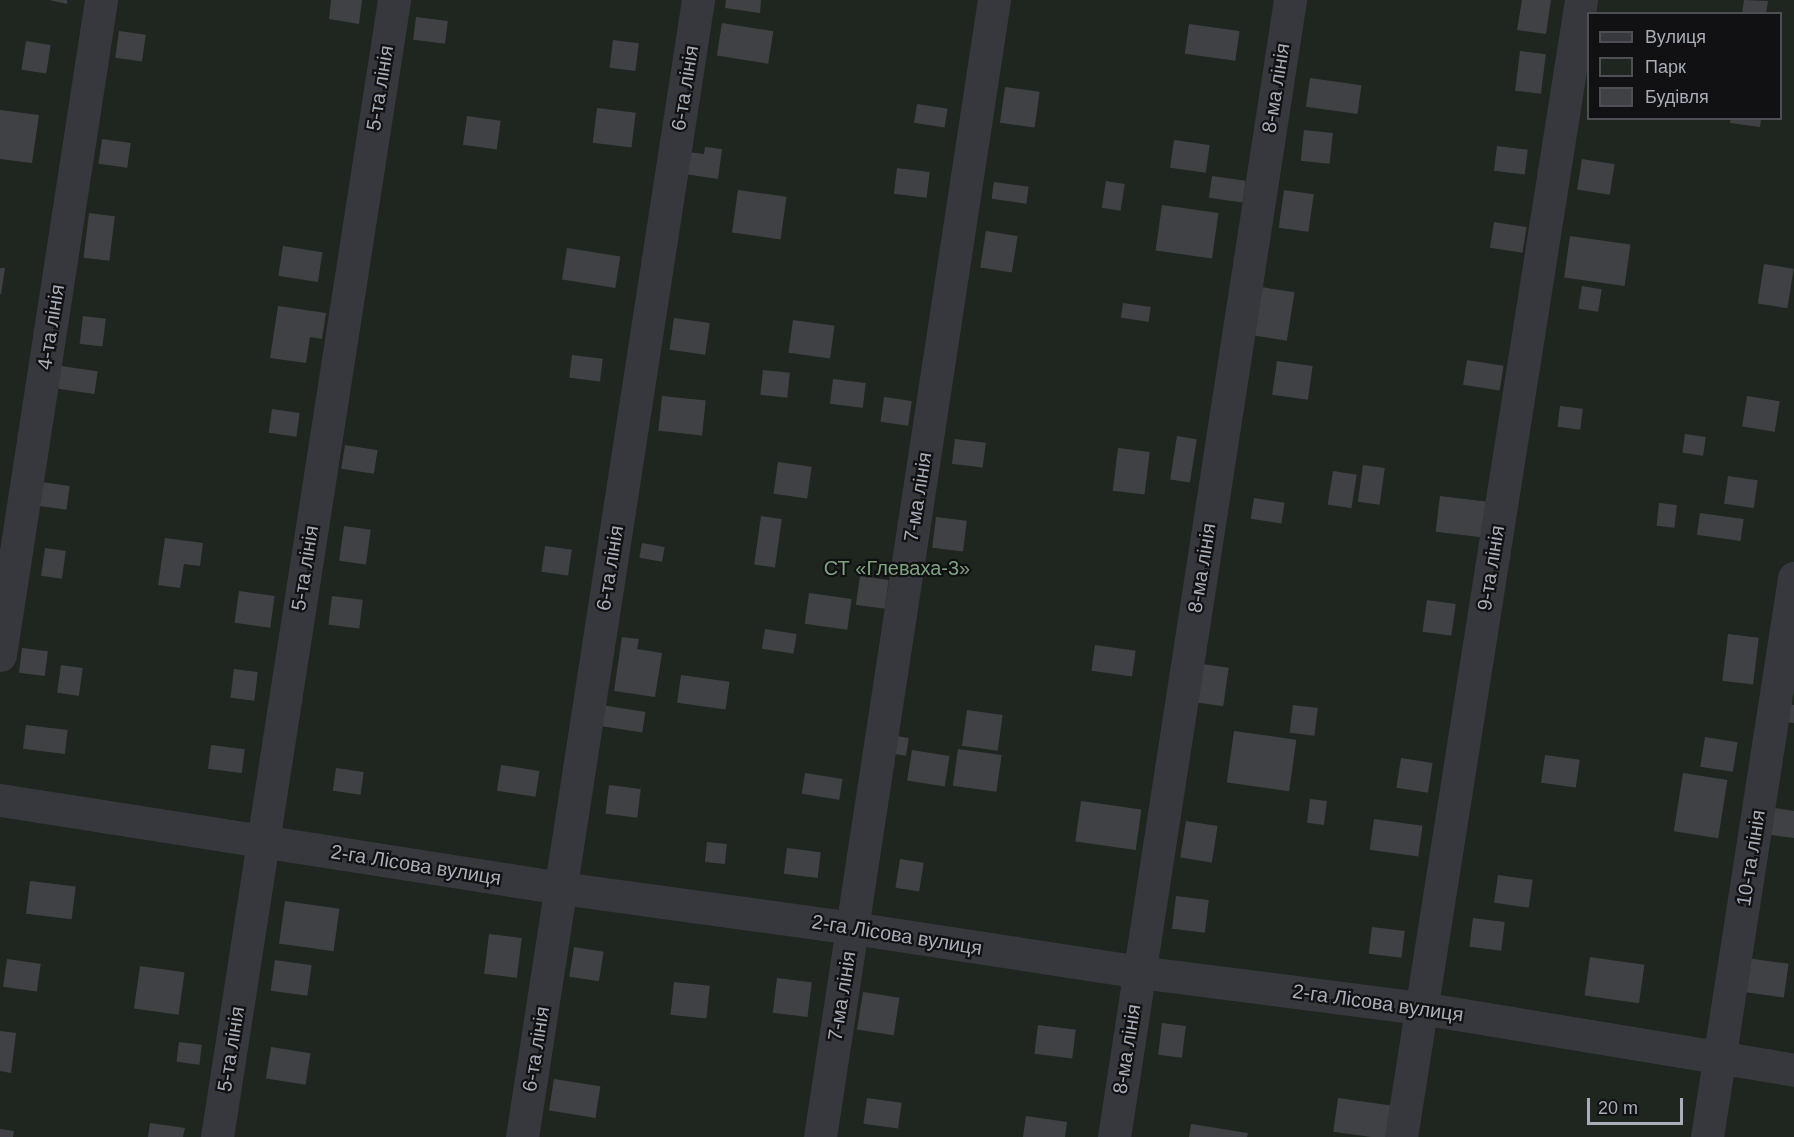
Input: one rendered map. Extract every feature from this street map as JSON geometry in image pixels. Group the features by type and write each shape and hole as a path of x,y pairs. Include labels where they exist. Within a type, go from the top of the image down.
{"street":[{"name":"4-та лінія","path":"0,655 101,0"},
{"name":"5-та лінія","path":"218,1137 394,0"},
{"name":"6-та лінія","path":"522,1137 698,0"},
{"name":"7-ма лінія","path":"820,1137 994,0"},
{"name":"8-ма лінія","path":"1114,1137 1290,0"},
{"name":"9-та лінія","path":"1401,1137 1581,0"},
{"name":"10-та лінія","path":"1707,1137 1794,578"},
{"name":"2-га Лісова вулиця","path":"0,800 561,888 853,928 1139,972 1421,1008 1794,1070"}],"green space":[{"name":"СТ «Глеваха-3»","path":"0,0 1794,0 1794,1137 0,1137"}],"building":[{"path":"49,0 67,0 67,4"},
{"path":"331,0 362,0 359,24 329,19"},
{"path":"726,0 761,0 760,13 725,8"},
{"path":"1522,0 1551,0 1546,34 1517,30"},
{"path":"1744,0 1768,1 1766,12 1742,12"},
{"path":"416,17 448,21 445,44 413,40"},
{"path":"722,23 773,31 768,64 717,56"},
{"path":"1189,24 1240,31 1235,61 1185,54"},
{"path":"119,31 146,35 142,61 115,58"},
{"path":"613,40 639,43 635,71 610,68"},
{"path":"26,41 51,45 46,74 21,70"},
{"path":"1520,51 1546,54 1541,94 1515,91"},
{"path":"1310,78 1361,85 1357,114 1306,107"},
{"path":"1005,87 1040,92 1035,128 1000,123"},
{"path":"917,104 948,109 945,128 914,123"},
{"path":"597,108 636,113 631,147 593,143"},
{"path":"0,110 39,115 32,163 0,159"},
{"path":"467,116 501,121 497,149 463,145"},
{"path":"1731,120 1761,120 1760,127 1730,123"},
{"path":"1304,130 1333,133 1330,164 1301,161"},
{"path":"102,139 131,143 127,168 99,164"},
{"path":"1174,140 1210,145 1206,173 1170,168"},
{"path":"1497,146 1528,150 1525,175 1494,171"},
{"path":"705,147 722,149 718,179 685,174 688,152 704,154"},
{"path":"1582,159 1615,164 1610,195 1577,190"},
{"path":"897,168 930,172 927,198 894,194"},
{"path":"1212,176 1246,181 1243,203 1209,198"},
{"path":"1106,181 1125,184 1121,211 1102,208"},
{"path":"994,182 1029,187 1026,204 992,199"},
{"path":"738,190 787,197 781,239 732,233"},
{"path":"1284,190 1314,194 1308,232 1279,228"},
{"path":"1162,205 1218,213 1212,258 1156,251"},
{"path":"89,213 115,216 109,261 84,258"},
{"path":"1494,222 1527,227 1523,253 1490,248"},
{"path":"986,231 1018,236 1012,273 980,268"},
{"path":"1570,236 1630,244 1625,286 1564,278"},
{"path":"283,246 323,252 318,282 278,276"},
{"path":"567,248 620,256 615,288 562,280"},
{"path":"1764,264 1794,269 1787,308 1758,304"},
{"path":"0,268 5,268 1,294 0,294"},
{"path":"1255,286 1295,292 1287,341 1247,334"},
{"path":"1582,286 1602,289 1598,312 1578,309"},
{"path":"1123,303 1151,307 1149,322 1121,318"},
{"path":"278,306 326,313 322,339 310,337 306,363 270,358"},
{"path":"83,316 106,319 102,347 80,344"},
{"path":"674,318 710,323 705,355 670,350"},
{"path":"793,320 835,326 830,359 788,353"},
{"path":"572,355 603,359 600,382 569,378"},
{"path":"1467,360 1504,366 1500,390 1463,385"},
{"path":"1277,361 1313,366 1308,400 1272,395"},
{"path":"61,366 98,371 94,394 58,389"},
{"path":"763,370 790,373 787,398 760,395"},
{"path":"833,379 866,383 863,408 830,404"},
{"path":"662,396 706,401 702,435 658,431"},
{"path":"1747,396 1780,401 1775,432 1742,427"},
{"path":"884,397 912,401 908,426 881,422"},
{"path":"1560,406 1583,409 1580,430 1557,427"},
{"path":"272,409 300,413 296,437 269,433"},
{"path":"1685,434 1706,437 1703,456 1682,453"},
{"path":"1177,436 1197,439 1190,483 1170,479"},
{"path":"955,439 986,443 983,468 952,464"},
{"path":"345,445 378,450 374,474 341,469"},
{"path":"1118,448 1150,452 1145,495 1113,491"},
{"path":"778,462 812,467 807,498 774,494"},
{"path":"1363,465 1385,468 1380,505 1358,502"},
{"path":"1333,471 1357,475 1351,508 1328,505"},
{"path":"1728,476 1758,480 1754,508 1724,504"},
{"path":"41,482 70,486 66,510 38,506"},
{"path":"1440,496 1486,502 1481,537 1436,532"},
{"path":"1254,498 1285,503 1281,524 1251,519"},
{"path":"1659,503 1677,505 1674,528 1657,526"},
{"path":"1700,513 1744,519 1741,541 1697,535"},
{"path":"761,516 782,519 775,567 754,565"},
{"path":"936,517 967,521 963,552 932,548"},
{"path":"344,526 371,530 366,564 339,561"},
{"path":"165,538 203,543 200,566 184,564 180,588 158,585"},
{"path":"642,543 665,547 662,562 639,558"},
{"path":"545,546 572,550 568,576 541,572"},
{"path":"45,548 66,551 62,579 41,576"},
{"path":"860,576 889,580 885,609 856,605"},
{"path":"239,591 275,596 270,628 235,623"},
{"path":"809,593 852,599 847,630 805,624"},
{"path":"332,596 363,600 359,629 328,625"},
{"path":"1427,600 1456,604 1451,636 1423,632"},
{"path":"765,629 797,634 793,654 762,649"},
{"path":"1728,634 1759,638 1753,684 1722,681"},
{"path":"622,637 639,639 637,649 662,653 655,697 614,691"},
{"path":"1095,645 1136,651 1132,676 1091,671"},
{"path":"22,648 48,651 45,676 19,673"},
{"path":"1195,663 1229,668 1223,706 1190,702"},
{"path":"61,665 83,668 79,696 57,693"},
{"path":"234,669 258,672 254,701 230,698"},
{"path":"681,675 730,682 726,710 677,703"},
{"path":"1782,704 1794,705 1794,723 1780,721"},
{"path":"602,705 645,712 642,733 599,726"},
{"path":"1293,705 1318,708 1314,736 1290,733"},
{"path":"967,710 1003,715 998,751 962,746"},
{"path":"26,725 68,730 65,754 23,749"},
{"path":"1234,731 1296,740 1289,791 1227,782"},
{"path":"890,735 909,738 906,756 887,753"},
{"path":"1705,737 1738,742 1733,772 1700,767"},
{"path":"211,745 245,749 242,773 208,769"},
{"path":"958,749 1002,755 996,792 953,786"},
{"path":"912,750 950,756 945,787 907,781"},
{"path":"1545,755 1580,760 1576,788 1541,783"},
{"path":"1401,758 1433,763 1428,793 1396,788"},
{"path":"501,765 540,771 535,797 497,791"},
{"path":"336,768 364,772 361,795 333,791"},
{"path":"805,773 843,779 839,800 802,794"},
{"path":"1683,773 1727,780 1718,838 1674,831"},
{"path":"609,785 641,789 637,818 605,814"},
{"path":"1310,799 1327,801 1324,825 1307,823"},
{"path":"1081,801 1141,809 1136,850 1075,842"},
{"path":"1775,808 1794,811 1794,838 1771,835"},
{"path":"1374,819 1423,826 1418,857 1370,850"},
{"path":"1186,821 1218,826 1212,863 1180,858"},
{"path":"707,842 727,844 725,864 705,862"},
{"path":"787,848 821,852 818,878 784,874"},
{"path":"900,859 924,863 919,891 895,888"},
{"path":"1498,875 1533,880 1529,908 1494,903"},
{"path":"30,881 76,887 72,919 26,914"},
{"path":"1176,896 1209,900 1205,933 1172,929"},
{"path":"285,901 339,909 333,951 279,944"},
{"path":"1473,918 1505,922 1501,951 1469,947"},
{"path":"1372,927 1405,931 1401,958 1369,954"},
{"path":"489,934 522,938 517,978 484,974"},
{"path":"574,947 604,952 599,981 569,977"},
{"path":"1590,957 1644,965 1639,1003 1585,996"},
{"path":"1747,958 1789,964 1784,998 1742,992"},
{"path":"7,959 41,964 37,991 3,987"},
{"path":"275,960 312,965 307,996 271,991"},
{"path":"140,966 185,972 179,1015 134,1009"},
{"path":"777,978 812,982 807,1017 773,1013"},
{"path":"674,982 710,986 706,1019 671,1015"},
{"path":"863,992 900,998 894,1035 857,1030"},
{"path":"1162,1023 1186,1026 1182,1058 1158,1055"},
{"path":"1038,1025 1076,1030 1072,1058 1034,1054"},
{"path":"0,1031 16,1033 11,1073 0,1071"},
{"path":"179,1042 202,1045 199,1065 177,1062"},
{"path":"271,1047 311,1053 306,1085 266,1079"},
{"path":"554,1079 600,1086 595,1118 549,1111"},
{"path":"867,1098 902,1103 898,1129 863,1124"},
{"path":"1338,1098 1394,1106 1390,1137 1333,1132"},
{"path":"1026,1116 1067,1122 1065,1137 1023,1137"},
{"path":"150,1123 185,1128 183,1137 148,1137"},
{"path":"1191,1124 1248,1133 1247,1137 1189,1137"},
{"path":"0,1129 14,1131 13,1137 0,1137"}]}
